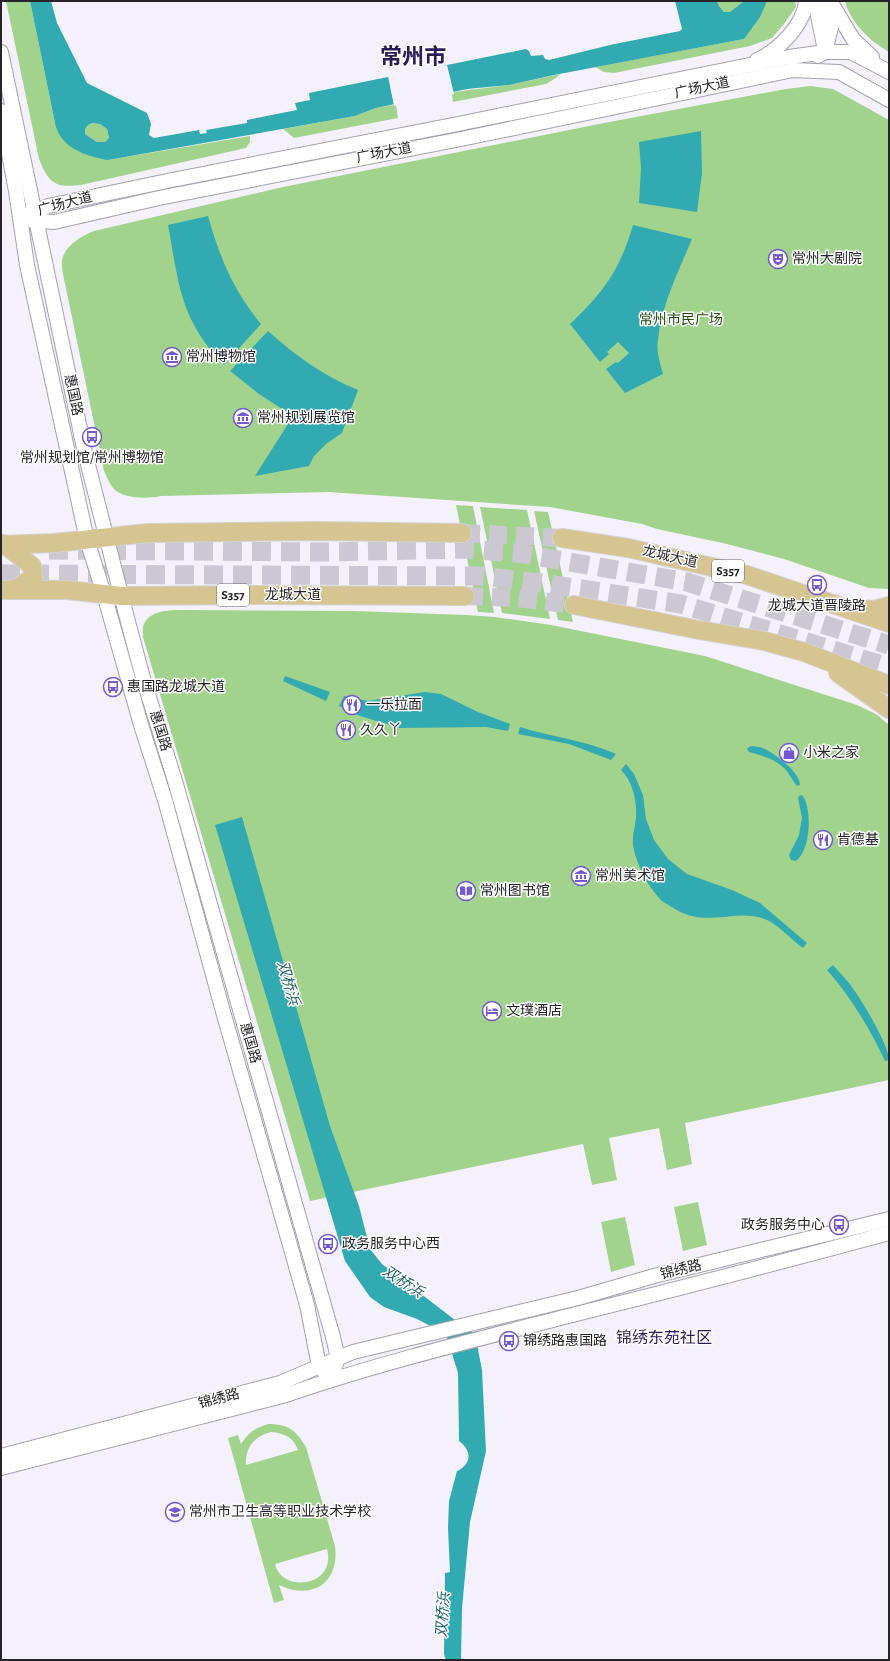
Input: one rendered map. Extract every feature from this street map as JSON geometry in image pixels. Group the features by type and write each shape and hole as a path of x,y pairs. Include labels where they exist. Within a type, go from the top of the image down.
{"main road":[{"path":"2,545 54,543 148,533 316,531 462,533"},
{"name":"龙城大道","path":"562,538 628,548 747,575 889,623"},
{"path":"2,545 32,566 33,578 7,590"},
{"name":"龙城大道","path":"7,590 67,590 121,596 266,594 465,596"},
{"path":"574,605 699,630 764,641 804,652 889,685"},
{"path":"843,608 874,610 889,606"},
{"path":"804,652 856,685 889,709"}],"street":[{"path":"742,66 763,57 782,44 797,25 806,1"},
{"path":"815,1 825,52 840,72"},
{"path":"793,70 825,52 832,22 830,1"},
{"path":"830,1 853,39 888,71"},
{"name":"惠国路","path":"1,52 85,453 121,596 143,678 175,782 294,1197 338,1358"},
{"name":"广场大道","path":"35,216 48,206 172,180 451,126 742,66 825,52 851,52 888,71"},
{"name":"广场大道","path":"20,218 35,216 54,222 159,198 461,139 793,70 840,72 889,100"},
{"path":"1,111 27,265 87,540 141,725 165,800 224,1015 307,1305 319,1366 331,1380"},
{"name":"锦绣路","path":"1,1456 280,1383 353,1352 578,1298 654,1276 889,1219"},
{"name":"锦绣路","path":"1,1468 286,1395 435,1349 719,1278 889,1233"},
{"path":"331,1380 338,1358"}],"green space":[{"path":"6,1 30,1 55,123 108,160 250,136 250,142 246,148 81,185 64,186 54,182 46,174 39,159"},
{"path":"717,1 744,1 731,12 724,12"},
{"path":"767,1 795,1 796,7 772,38 750,46 614,73 604,72 595,67 744,39"},
{"path":"845,1 889,1 889,52 875,43 862,31 852,17"},
{"path":"560,74 546,84 453,102 452,94 454,92 509,85"},
{"name":"常州市民广场","path":"810,86 833,89 889,120 889,589 869,588 784,559 727,544 657,529 642,524 550,507 328,492 161,496 142,498 117,492 110,484 104,471 62,267 62,260 67,250 84,236 94,231 283,187 604,123 786,89"},
{"path":"396,105 398,118 294,138 283,129 355,116 376,108"},
{"path":"94,123 100,124 107,129 109,138 105,142 97,142 85,134 87,127"},
{"path":"456,505 473,506 494,613 478,612"},
{"path":"480,507 527,510 550,619 502,613"},
{"path":"534,511 548,512 573,622 558,620"},
{"path":"178,610 355,611 495,617 551,625 705,656 857,705 876,714 889,725 889,1080 685,1123 692,1164 667,1170 659,1128 609,1138 617,1180 592,1185 583,1144 310,1201 143,637 143,625 152,615 164,611"},
{"path":"698,1202 707,1245 683,1251 674,1207"},
{"path":"625,1217 635,1265 611,1272 601,1222"},
{"path":"268,1424 281,1425 291,1429 299,1436 306,1447 335,1546 333,1570 328,1579 313,1589 302,1591 279,1585 284,1600 274,1603 228,1438 238,1435 241,1444 255,1429","holes":["271,1432 288,1436 294,1442 298,1450 246,1465 247,1453 252,1443 260,1436","327,1549 328,1562 324,1572 317,1579 307,1582 297,1582 287,1579 279,1573 275,1564"]}],"water":[{"path":"30,1 51,1 57,23 87,83 147,113 151,124 149,135 154,138 199,130 200,134 207,133 206,130 247,123 247,120 297,110 295,103 310,100 309,93 526,49 529,51 531,56 543,55 545,59 549,60 610,45 680,31 682,29 675,1 717,1 724,12 730,12 744,1 767,1 760,17 744,39 509,85 467,89 376,108 355,116 108,160 76,150 65,142 60,136 55,123","holes":["93,123 100,124 107,129 109,138 105,142 97,142 85,134 86,128 89,125"]},
{"path":"701,131 702,173 697,212 639,203 641,168 639,142"},
{"path":"208,216 217,246 228,273 243,299 261,324 224,365 203,340 188,312 177,276 168,225"},
{"path":"633,225 692,239 671,288 660,327 658,348 663,374 625,393 606,369 616,362 618,363 629,353 618,342 607,352 609,354 600,362 570,324 592,302 609,280 622,255"},
{"path":"268,331 321,372 358,390 342,433 326,444 314,456 309,466 255,476 293,416 259,394 230,371"},
{"path":"285,676 330,692 326,701 283,681"},
{"path":"425,692 441,694 478,712 510,724 508,731 486,727 400,728 360,716 339,706 344,696 368,701"},
{"path":"520,727 592,745 616,754 611,760 569,744 518,734"},
{"path":"752,746 765,749 780,759 792,769 799,780 800,785 797,786 786,770 776,762 749,752 747,749"},
{"path":"626,764 634,774 643,795 646,819 654,840 668,859 687,874 732,890 760,903 807,943 803,948 767,920 745,916 711,918 687,915 662,901 647,882 637,860 633,845 636,805 629,780 621,770"},
{"path":"800,795 803,796 806,802 809,820 805,848 801,856 796,861 791,860 789,855 799,835 802,818 798,798"},
{"name":"双桥浜","path":"242,817 330,1126 359,1206 370,1249 382,1264 475,1334 482,1370 486,1451 470,1522 462,1608 461,1660 446,1660 444,1654 445,1573 450,1572 448,1528 449,1501 457,1471 468,1461 468,1453 466,1448 459,1441 458,1373 446,1334 417,1319 384,1307 370,1297 345,1261 215,825"},
{"path":"833,965 849,983 860,999 879,1033 888,1053 889,1060 885,1061 859,1014 836,980 827,970"}],"pier":[{"path":"447,65 454,94 394,106 388,76"}],"tunnel":[{"path":"462,533 562,538"},
{"path":"49,550 325,552 463,549 517,553 687,582 889,645"},
{"path":"1,574 480,576 542,583 681,604 889,667"},
{"path":"465,596 517,598 574,605"}],"place":[{"name":"常州大剧院","path":"778,259"},
{"name":"常州博物馆","path":"172,357"},
{"name":"常州规划展览馆","path":"243,418"},
{"name":"常州规划馆/常州博物馆","path":"92,437"},
{"name":"龙城大道晋陵路","path":"817,585"},
{"name":"惠国路龙城大道","path":"113,687"},
{"name":"一乐拉面","path":"352,705"},
{"name":"久久丫","path":"346,730"},
{"name":"小米之家","path":"789,753"},
{"name":"肯德基","path":"823,840"},
{"name":"常州美术馆","path":"581,876"},
{"name":"常州图书馆","path":"466,891"},
{"name":"文璞酒店","path":"492,1011"},
{"name":"政务服务中心","path":"839,1225"},
{"name":"政务服务中心西","path":"328,1244"},
{"name":"锦绣路惠国路","path":"509,1341"},
{"name":"常州市卫生高等职业技术学校","path":"175,1512"}],"district":[{"name":"常州市","path":"413,57"},
{"name":"锦绣东苑社区","path":"664,1338"}]}
